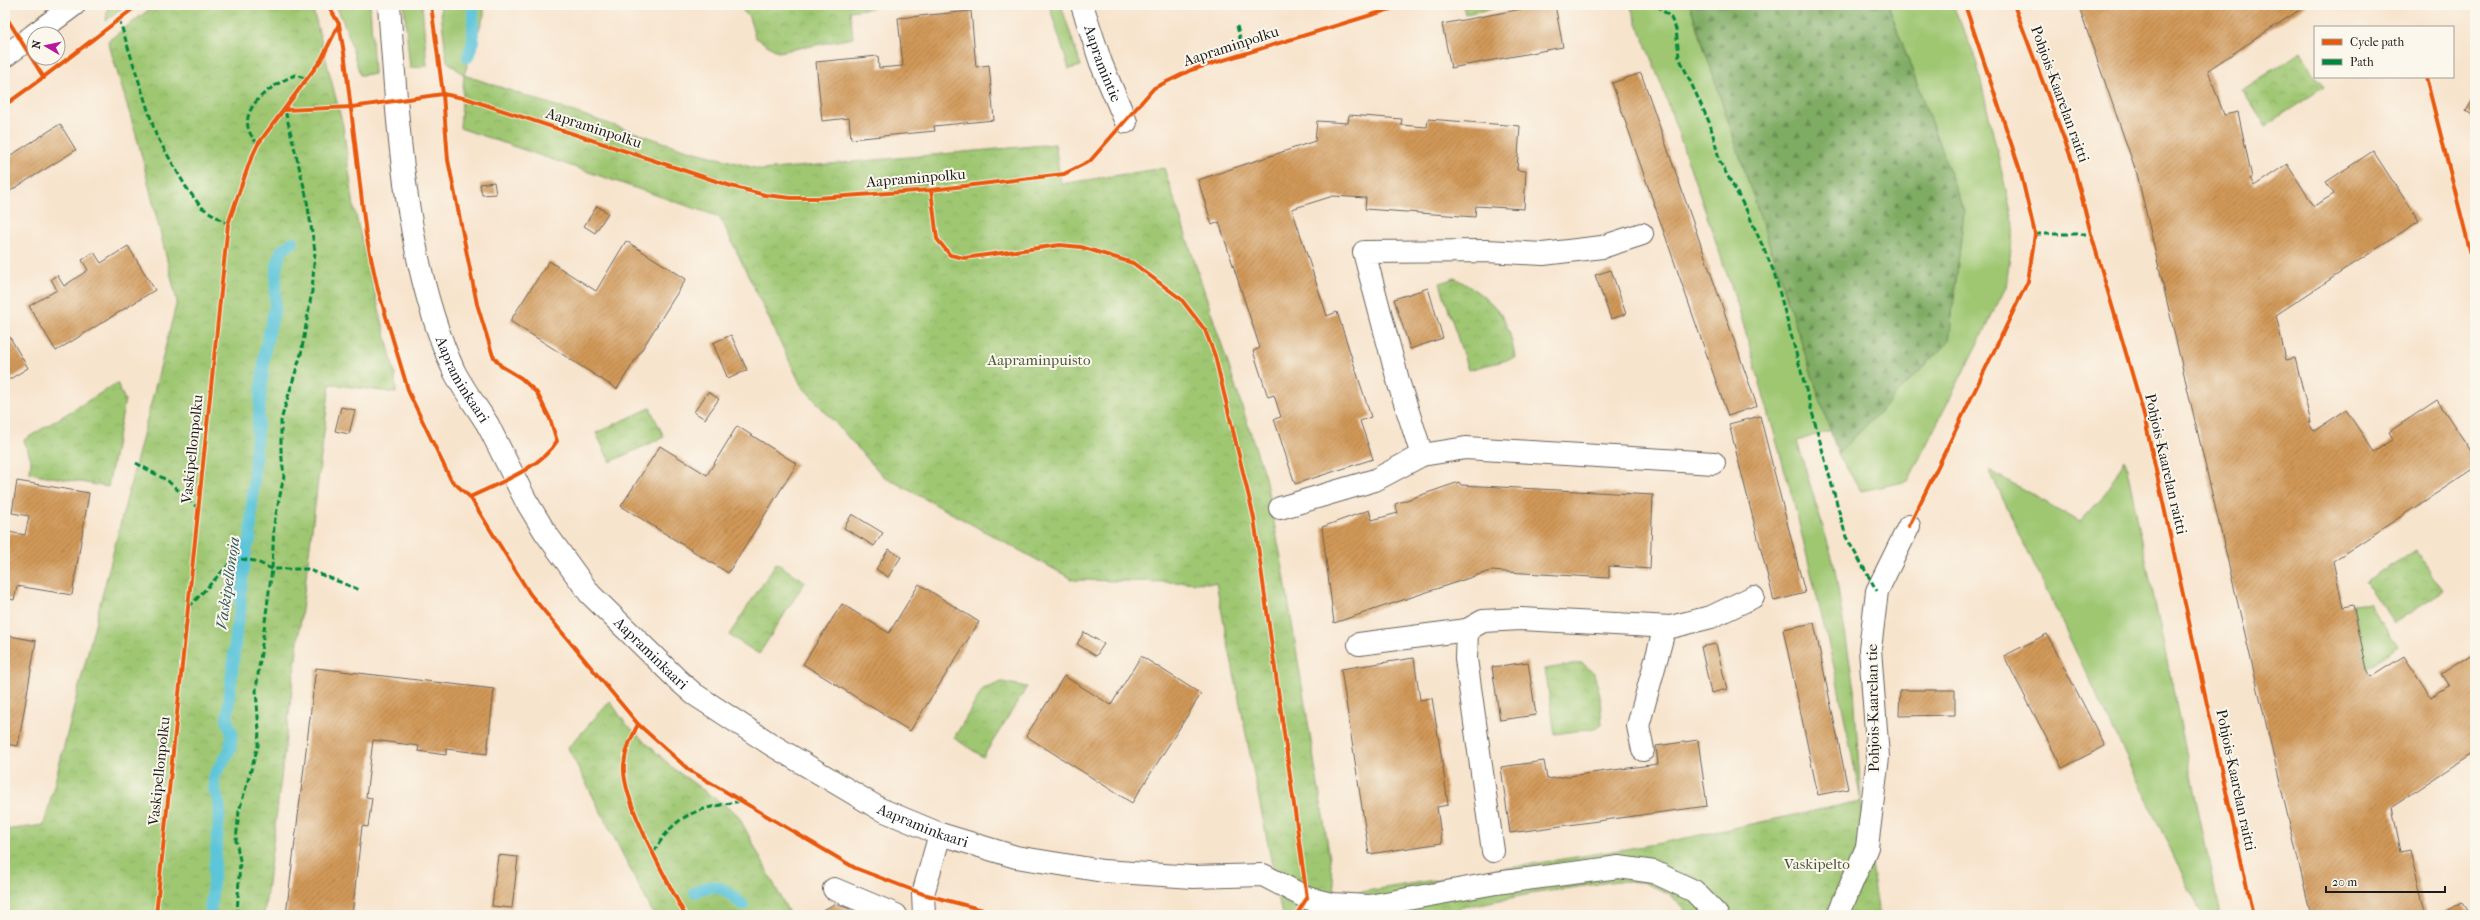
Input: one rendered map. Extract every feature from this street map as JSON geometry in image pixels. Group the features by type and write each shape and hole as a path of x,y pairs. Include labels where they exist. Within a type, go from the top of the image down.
{"street":[{"path":"46,26 74,5"},
{"name":"Aapraminkaari","path":"389,5 402,168 421,268 436,327 455,372 488,425 525,499 545,532 586,588 633,638 694,694 772,745 880,809 940,834 1016,857 1103,871 1193,877 1263,875 1307,898 1331,904 1369,906 1496,883 1619,867 1654,872 1694,891 1717,915"},
{"name":"Aapramintie","path":"1082,5 1101,63 1126,122"},
{"path":"5,56 26,41"},
{"path":"1422,455 1399,384 1364,252 1486,251 1543,254 1602,247 1642,234"},
{"path":"1280,508 1375,480 1422,455 1466,448 1714,463"},
{"name":"Pohjois-Kaarelan tie","path":"1838,915 1867,847 1877,764 1870,649 1877,592 1909,526"},
{"path":"1359,644 1467,630 1483,621 1521,619 1665,627 1711,617 1753,597"},
{"path":"1642,750 1638,726 1665,627"},
{"path":"1467,630 1466,660 1493,851"},
{"path":"924,915 923,894 940,834"},
{"path":"834,889 896,915"}],"green space":[{"path":"108,5 127,5 106,21"},
{"path":"155,5 312,5 343,126 354,208 395,374 396,393 330,384 264,915 5,915 5,830 44,825 177,301 139,145 108,41"},
{"path":"336,5 370,5 374,74 360,75 347,31"},
{"path":"404,5 422,5 427,66 410,68"},
{"path":"440,5 484,5 484,15 464,75 447,61"},
{"path":"744,5 872,5 872,8 850,11 853,38 778,52 755,37 749,17 743,11"},
{"path":"1049,5 1061,5 1081,66 1069,69"},
{"path":"1463,5 1510,5 1465,14"},
{"path":"1630,5 1690,5 1831,430 1797,441 1834,564 1854,689 1861,801 1835,671 1793,499 1738,306 1663,89"},
{"path":"1690,5 1888,5 1964,212 1949,341 1838,454"},
{"path":"1888,5 1953,5 1976,60 2014,225 2006,287 1908,481 1861,491 1838,454 1949,341 1964,212"},
{"path":"2301,52 2314,75 2314,78 2316,78 2324,87 2265,126 2242,90"},
{"name":"Aapraminpuisto","path":"464,75 681,148 762,170 1055,144 1061,184 1164,168 1265,477 1283,568 1336,896 1662,843 1861,801 1879,915 1690,915 1669,893 1642,882 1617,881 1530,894 1459,908 1457,915 1282,915 1216,583 1074,580 883,476 801,385 720,217 460,128"},
{"path":"1455,278 1480,294 1497,309 1508,329 1515,358 1468,370 1440,283"},
{"path":"117,383 125,400 108,487 30,473 31,459 24,440"},
{"path":"650,408 664,437 610,462 596,433"},
{"path":"2125,459 2220,915 2202,915 1989,470 2080,522 2103,497"},
{"path":"2415,550 2443,591 2394,623 2366,582"},
{"path":"776,563 805,582 759,654 729,635"},
{"path":"2369,603 2398,646 2367,669 2353,605"},
{"path":"1582,663 1594,673 1600,696 1602,725 1595,728 1555,734 1545,669"},
{"path":"1002,682 1027,687 983,757 954,738 983,689"},
{"path":"610,701 625,723 674,769 738,815 790,915 654,915 568,748"}],"building":[{"path":"1543,5 1555,5 1563,47 1451,68 1442,24"},
{"path":"2078,5 2307,5 2208,70 2224,115 2238,112 2252,178 2250,178 2254,186 2287,164 2314,206 2334,194 2326,182 2373,151 2419,221 2276,315 2286,360 2295,358 2311,423 2308,423 2314,431 2346,410 2374,452 2393,439 2389,432 2437,400 2475,457 2475,468 2333,561 2343,607 2353,605 2367,669 2371,677 2404,656 2431,697 2449,686 2441,674 2475,652 2475,752 2392,807 2401,852 2410,850 2426,915 2311,915 2137,174"},
{"path":"971,11 976,67 989,65 994,120 934,126 935,131 851,139 849,118 822,121 816,62 878,56 879,68 903,66 898,18"},
{"path":"1641,73 1757,406 1728,416 1612,83"},
{"path":"2475,96 2475,117 2466,111"},
{"path":"1349,115 1402,119 1401,125 1427,127 1428,119 1520,126 1517,170 1526,171 1524,209 1476,206 1475,217 1365,209 1366,198 1333,196 1292,209 1327,316 1337,312 1371,417 1360,421 1373,459 1295,484 1274,419 1281,417 1274,395 1268,397 1253,351 1260,348 1219,222 1212,225 1198,180 1315,141 1317,121 1348,123"},
{"path":"60,124 76,150 5,194 5,159"},
{"path":"494,182 496,194 482,195 480,184"},
{"path":"597,206 608,213 595,233 584,226"},
{"path":"626,241 686,279 617,389 510,321 549,261 596,291"},
{"path":"128,246 155,290 56,351 29,306 57,290 51,279 57,275 64,286 88,270 82,260 94,252 101,263"},
{"path":"1611,270 1626,314 1611,319 1595,275"},
{"path":"1428,288 1443,338 1410,349 1394,299"},
{"path":"5,329 28,368 5,382"},
{"path":"731,335 747,370 728,379 713,343"},
{"path":"708,392 719,399 705,419 694,412"},
{"path":"341,407 355,410 349,434 335,431"},
{"path":"1760,416 1805,593 1774,601 1729,424"},
{"path":"737,426 797,464 728,573 621,506 660,446 707,475"},
{"path":"17,481 89,493 72,595 17,586 14,600 5,598 8,584 5,584 5,552 9,532 25,535 29,516 12,513"},
{"path":"1459,482 1461,485 1653,495 1650,569 1609,566 1609,578 1490,571 1334,623 1322,527 1369,510 1372,520 1398,513 1395,504"},
{"path":"852,514 883,533 874,546 844,528"},
{"path":"889,549 901,557 888,577 876,569"},
{"path":"919,584 979,622 910,731 803,664 842,604 889,633"},
{"path":"1814,623 1848,789 1818,795 1783,629"},
{"path":"1084,632 1104,644 1096,656 1077,644"},
{"path":"2047,634 2105,746 2062,768 2004,656"},
{"path":"5,635 36,641 18,746 5,744"},
{"path":"1716,644 1727,689 1711,693 1701,647"},
{"path":"1141,656 1201,694 1132,803 1026,736 1064,676 1111,705"},
{"path":"1414,658 1420,700 1432,698 1441,754 1448,805 1437,807 1442,843 1369,854 1341,669"},
{"path":"1528,662 1536,715 1500,720 1492,667"},
{"path":"316,668 494,689 487,754 446,749 446,755 418,751 419,746 373,740 366,797 372,798 368,827 362,826 352,915 286,915"},
{"path":"1900,690 1955,690 1955,715 1899,716"},
{"path":"1698,740 1707,806 1510,833 1501,767 1544,761 1547,779 1658,764 1656,746"},
{"path":"498,855 518,857 512,908 492,906"},
{"path":"2462,902 2471,915 2441,915"},
{"path":"835,904 868,915 818,915 817,913"}],"waterway":[{"name":"Vaskipellonoja","path":"468,57 473,41 473,5"},
{"name":"Vaskipellonoja","path":"210,915 220,808 214,787 214,776 230,750 232,732 227,721 237,625 241,608 240,597 246,548 250,540 256,445 265,350 275,307 276,269 281,251 293,242"},
{"path":"695,892 703,888 721,888 743,905"}],"marked path":[{"path":"1657,5 1671,18 1676,29 1679,57 1710,124 1720,162 1748,213 1774,272 1846,537 1877,591"},
{"path":"119,19 156,135 186,187 201,207 228,224"},
{"path":"1237,26 1244,54"},
{"path":"258,144 250,133 247,122 250,112 256,102 274,86 295,75 308,79"},
{"path":"237,915 240,860 236,841 239,811 258,746 259,731 256,690 272,569 274,524 284,476 281,450 281,420 301,354 312,291 315,251 306,195 285,110"},
{"path":"2035,234 2091,234"},
{"path":"136,463 168,481 198,508"},
{"path":"189,607 230,563 241,559 255,561 272,569 307,569 360,590"},
{"path":"654,852 671,828 690,814 700,810 741,801"}],"cycle path":[{"path":"5,105 138,5"},
{"path":"328,5 339,24 345,59 366,235 378,290 409,393 451,480 470,497 530,594 638,724 689,770 855,868 923,894 1002,915"},
{"path":"431,5 443,94 448,160 477,304 493,356 501,366 521,378 537,393 550,419 557,441 541,459 530,467 470,497"},
{"name":"Aapraminpolku","path":"285,110 352,107 443,94 468,99 731,186 765,195 791,198 817,198 931,190 1064,174 1090,161 1154,88 1191,70 1404,5"},
{"path":"1909,526 2028,281 2035,234 2020,170 1965,5"},
{"name":"Pohjois-Kaarelan raitti","path":"2014,5 2073,163 2091,234 2143,411 2253,915"},
{"path":"8,20 44,78"},
{"name":"Vaskipellonpolku","path":"156,915 228,224 250,161 258,144 321,60 339,24"},
{"path":"2426,78 2475,270"},
{"name":"Aapraminpolku","path":"931,190 937,239 950,255 964,258 1060,245 1081,247 1133,263 1181,299 1205,330 1215,356 1254,518 1307,898 1296,915"},
{"path":"638,724 626,754 624,765 625,780 637,819 685,915"}],"park label":[{"name":"Vaskipelto","path":"1817,864"}]}
